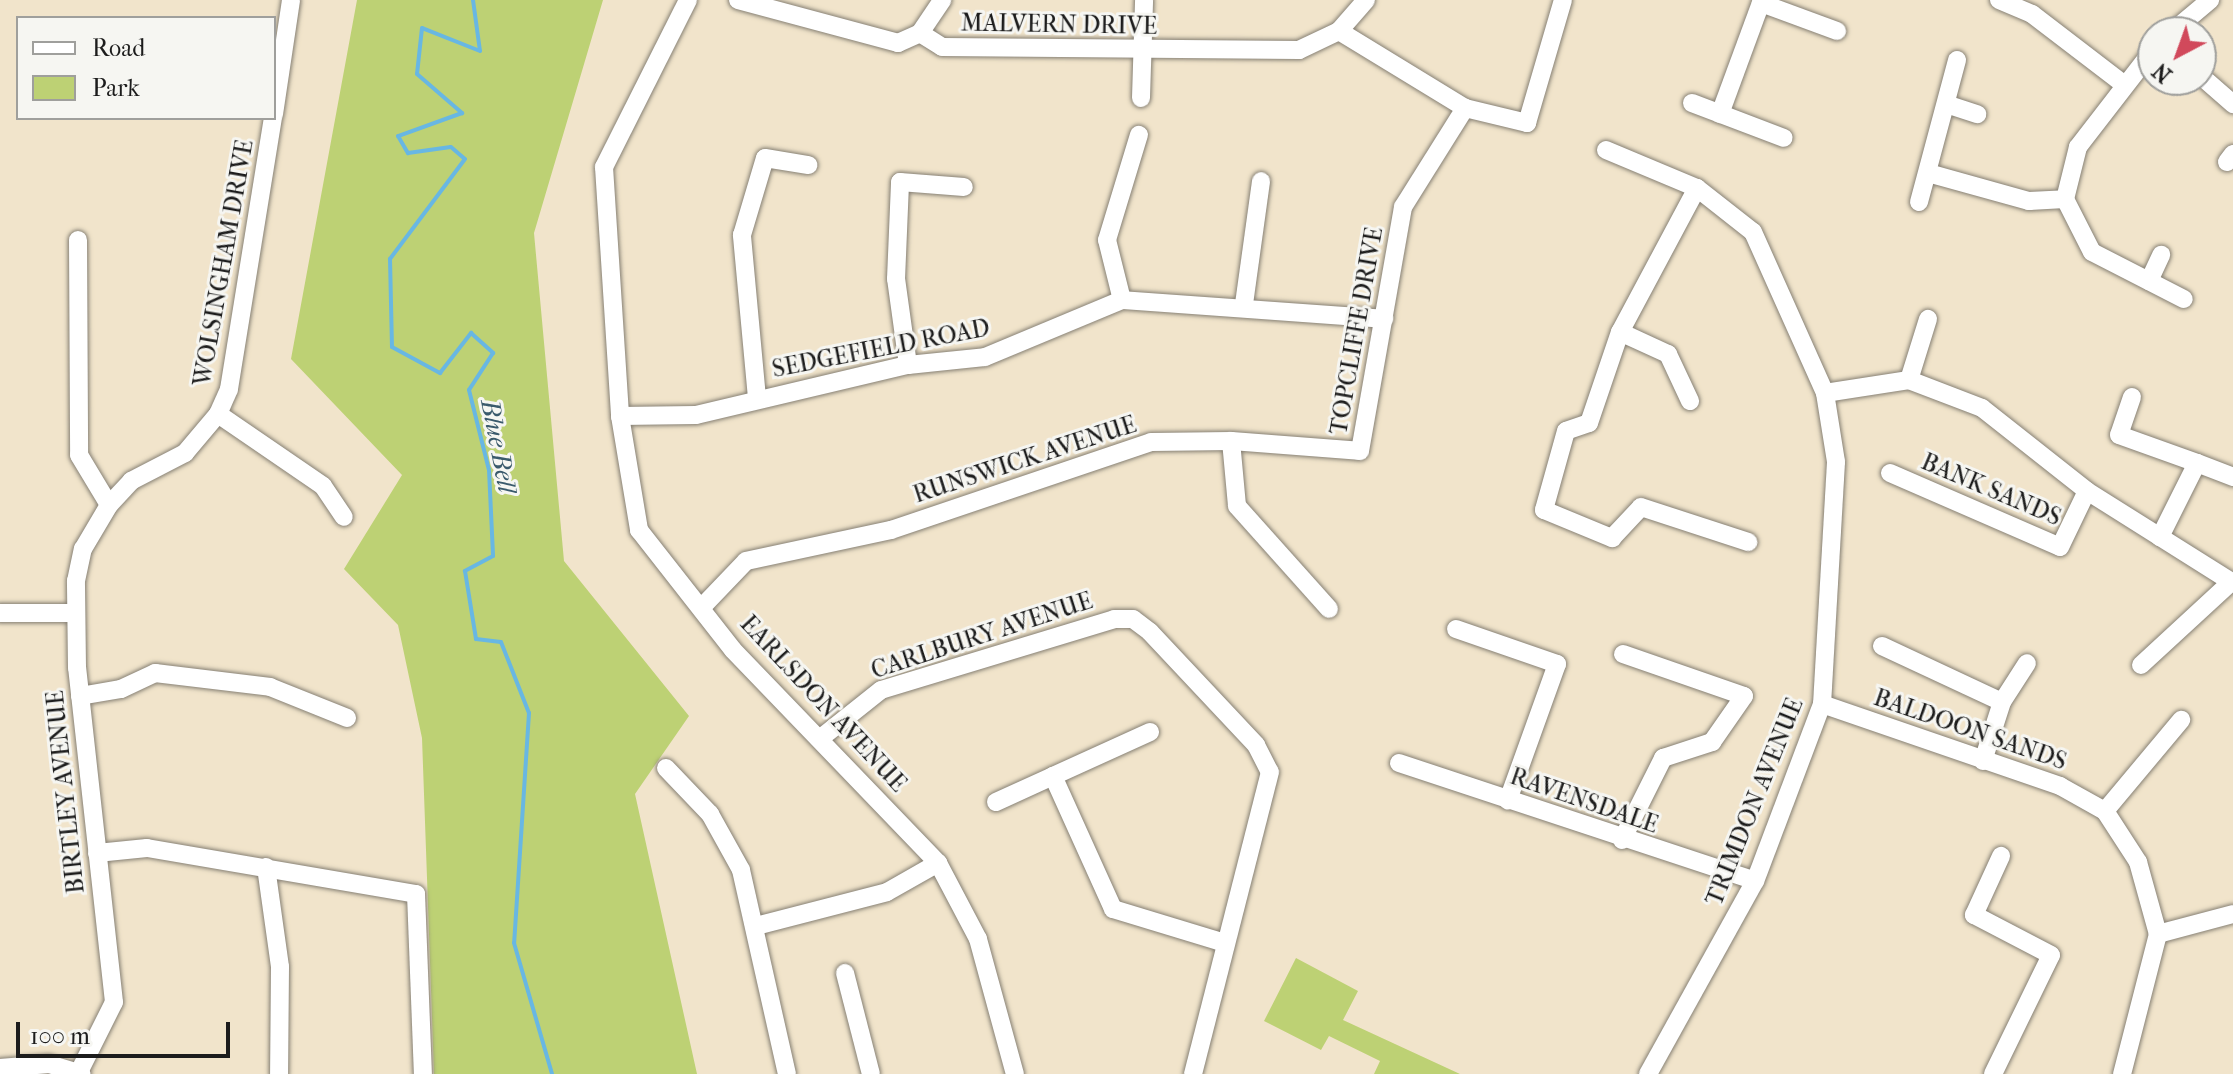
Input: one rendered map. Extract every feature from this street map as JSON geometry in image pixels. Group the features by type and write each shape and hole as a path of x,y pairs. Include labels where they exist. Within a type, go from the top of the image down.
{"street":[{"name":"WOLSINGHAM DRIVE","path":"276,97 291,0"},
{"name":"EARLSDON AVENUE","path":"688,0 604,167 620,416 639,530 703,606 733,650 822,737 938,863 978,939 1015,1074"},
{"path":"746,1 898,43 920,33 942,0"},
{"path":"1141,98 1144,0"},
{"path":"1366,0 1339,31 1465,108 1527,123 1563,0"},
{"path":"1999,0 2036,7 2121,82"},
{"path":"2191,16 2210,0"},
{"path":"1720,114 1762,2 1837,31"},
{"name":"MALVERN DRIVE","path":"920,33 942,47 1299,50 1339,31"},
{"path":"1919,202 1957,60"},
{"path":"2137,66 2121,82 2078,147 2065,199 2092,252 2184,299"},
{"path":"2217,90 2233,104"},
{"path":"1692,103 1784,138"},
{"path":"1946,104 1977,114"},
{"name":"TOPCLIFFE DRIVE","path":"1231,441 1360,451 1403,207 1465,108"},
{"name":"WOLSINGHAM DRIVE","path":"109,505 131,481 185,453 218,414 229,389 272,120"},
{"path":"1122,300 1107,240 1139,135"},
{"name":"TRIMDON AVENUE","path":"1606,150 1697,188 1753,232 1825,393 1836,462 1836,556 1822,704 1755,881 1648,1074"},
{"path":"757,398 742,235 765,158 808,165"},
{"path":"1928,173 2029,201 2065,199"},
{"path":"1244,304 1261,181"},
{"path":"908,365 896,279 900,182 964,187"},
{"path":"1697,188 1620,332 1589,423 1566,431 1544,510 1612,538 1641,507 1748,542"},
{"path":"78,240 79,455 109,505"},
{"path":"2149,281 2161,255"},
{"name":"SEDGEFIELD ROAD","path":"620,416 696,415 757,398 908,365 985,357 1122,300 1244,304 1384,319"},
{"path":"1909,380 1928,319"},
{"path":"1620,332 1668,354 1690,401"},
{"path":"1825,393 1909,380 1982,408 2087,491 2232,582 2141,665"},
{"path":"2132,397 2119,435 2233,477"},
{"path":"218,414 323,486 344,517"},
{"path":"1231,441 1237,506 1329,609"},
{"name":"RUNSWICK AVENUE","path":"703,606 746,561 891,530 1151,442 1231,441"},
{"path":"2160,537 2197,463"},
{"name":"BANK SANDS","path":"1890,473 2060,547 2087,491"},
{"name":"BIRTLEY AVENUE","path":"80,1073 114,1002 80,696 74,613 83,549 109,505"},
{"path":"0,613 74,613"},
{"name":"CARLBURY AVENUE","path":"822,737 881,690 1114,619 1133,619 1268,763 1270,781 1193,1074"},
{"path":"1456,629 1557,664 1508,800"},
{"path":"1882,646 2002,702"},
{"path":"1622,840 1663,758 1712,742 1744,696 1623,654"},
{"path":"1983,761 2002,702 2027,663"},
{"path":"80,696 121,689 155,673 270,687 347,718"},
{"name":"BALDOON SANDS","path":"1822,704 2060,786 2105,811 2138,862 2158,934 2122,1074"},
{"path":"2105,811 2181,720"},
{"path":"996,802 1053,776 1135,746 1150,732"},
{"name":"RAVENSDALE","path":"1399,763 1622,840 1755,881"},
{"path":"666,768 721,829 756,926 787,1074"},
{"path":"1053,776 1113,909 1225,943"},
{"path":"97,853 147,848 416,894 423,1074"},
{"path":"1993,1074 2051,955 1974,915 2001,856"},
{"path":"756,926 887,892 938,863"},
{"path":"266,867 280,967 279,1074"},
{"path":"2158,934 2233,914"},
{"path":"845,973 871,1074"},
{"path":"0,1068 49,1064 80,1073"}],"green space":[{"path":"357,0 603,0 534,233 564,561 689,716 635,794 697,1074 434,1074 422,738 398,625 344,569 402,475 291,359"},
{"path":"1296,958 1358,991 1343,1020 1460,1074 1374,1074 1380,1061 1329,1036 1321,1050 1264,1021"}],"waterway":[{"name":"Blue Bell","path":"473,0 480,51 422,28 417,74 462,113 398,136 408,153 451,147 465,159 390,259 392,347 440,373 471,333 493,353 469,390 489,470 493,556 465,571 476,639 501,642 529,713 514,943 552,1074"}]}
